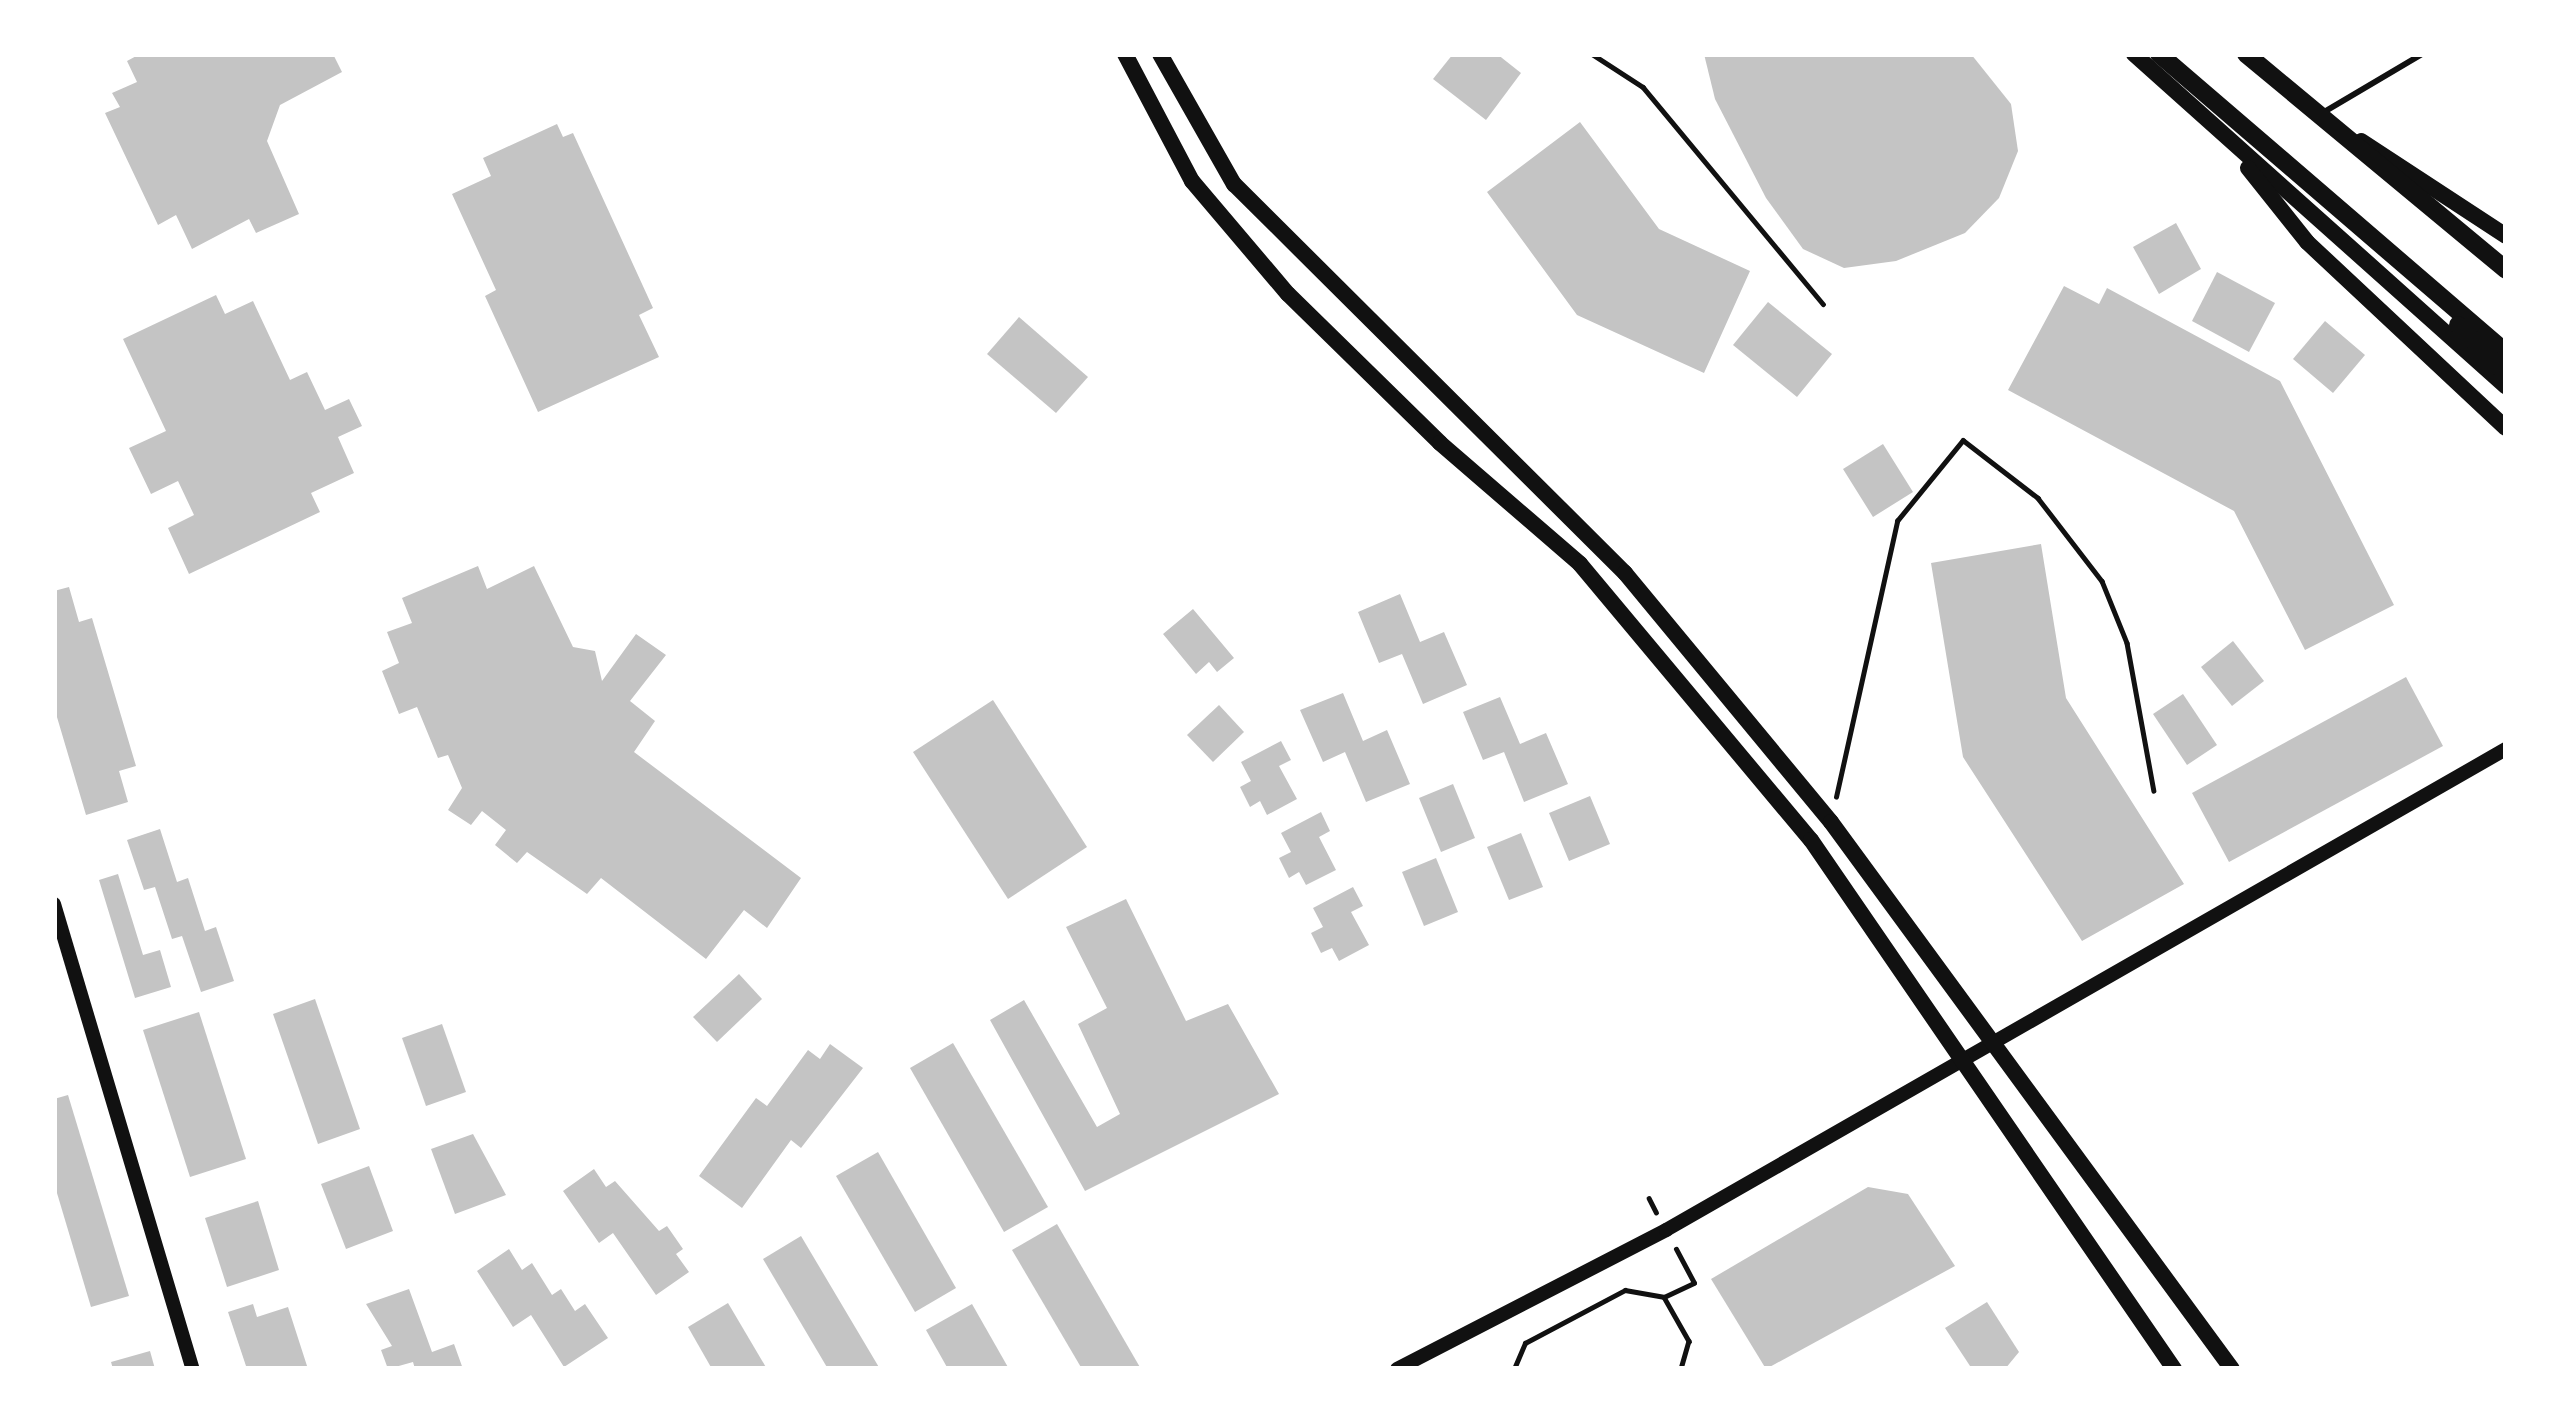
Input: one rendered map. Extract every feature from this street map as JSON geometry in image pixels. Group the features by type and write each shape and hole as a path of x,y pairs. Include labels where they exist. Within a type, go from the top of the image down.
{"highway":[{"path":"2159,54 2506,352"},
{"path":"2250,54 2506,272"},
{"path":"2379,244 2506,374"}],"main road":[{"path":"1125,54 1192,181 1288,294 1440,443 1580,564 1811,840 2174,1369"},
{"path":"1160,54 1234,184 1625,573 1831,822 1995,1041 2138,1249 2232,1369"},
{"path":"2134,54 2506,387"},
{"path":"2250,54 2506,272"},
{"path":"2321,114 2506,236"},
{"path":"2218,129 2307,242 2506,428"}],"street":[{"path":"1396,1369 1666,1230 2506,749"},
{"path":"54,904 193,1369"}],"lane":[{"path":"2321,114 2422,54"}],"path":[{"path":"1592,54 1643,87 1822,304"},
{"path":"1831,822 1898,520 1964,440 2038,498 2102,581 2127,643 2154,791"},
{"path":"1514,1369 1525,1343 1624,1290 1664,1297 1694,1283 1649,1198"},
{"path":"1664,1297 1689,1341 1681,1369"}],"building":[{"path":"140,54 333,54 342,72 280,105 267,141 299,214 256,233 249,219 192,249 176,215 158,225 105,113 120,107 112,93 137,82 127,61"},
{"path":"1453,54 1497,54 1521,73 1486,120 1433,79"},
{"path":"1704,54 1971,54 2011,104 2018,151 1999,198 1965,233 1896,261 1844,268 1803,249 1766,198 1715,99"},
{"path":"1580,122 1659,229 1750,271 1704,373 1577,315 1487,192"},
{"path":"557,124 563,137 573,133 653,308 639,315 659,357 538,412 485,296 496,290 452,194 491,176 483,158"},
{"path":"2176,223 2201,269 2159,294 2133,247"},
{"path":"2217,272 2275,303 2249,352 2192,321"},
{"path":"2064,286 2099,304 2107,288 2280,381 2394,605 2305,650 2234,511 2008,390"},
{"path":"216,295 225,314 253,301 290,380 307,372 325,410 349,399 362,426 338,437 354,473 311,493 320,512 189,574 168,528 194,515 178,481 151,494 129,448 166,431 123,339"},
{"path":"1768,302 1832,354 1797,397 1733,345"},
{"path":"1019,317 1088,377 1056,413 987,354"},
{"path":"2325,321 2365,355 2333,393 2293,359"},
{"path":"1883,444 1913,492 1873,517 1843,469"},
{"path":"2041,544 2066,698 2184,884 2082,941 1963,757 1931,563"},
{"path":"478,566 487,589 534,566 573,647 595,651 602,681 636,634 666,655 630,701 655,721 634,752 801,878 767,928 744,910 706,959 601,878 587,894 527,852 517,863 495,845 506,830 482,811 471,825 448,810 462,788 448,755 438,758 417,707 399,714 382,671 399,663 387,632 412,623 402,598"},
{"path":"69,587 79,622 92,618 136,766 119,771 128,802 86,815 54,707 54,591"},
{"path":"1400,594 1420,642 1444,632 1467,685 1423,704 1402,654 1379,663 1358,612"},
{"path":"1193,609 1234,658 1217,672 1209,662 1196,674 1163,634"},
{"path":"2233,641 2264,681 2232,706 2201,667"},
{"path":"2406,677 2443,746 2229,862 2192,793"},
{"path":"1343,693 1363,741 1387,730 1410,784 1366,802 1345,752 1323,762 1300,710"},
{"path":"2183,694 2217,745 2187,765 2153,714"},
{"path":"1500,697 1520,744 1546,733 1568,784 1524,802 1504,752 1483,760 1463,712"},
{"path":"993,700 1087,847 1008,899 913,752"},
{"path":"1219,705 1244,732 1213,762 1187,735"},
{"path":"1281,741 1291,760 1279,766 1297,799 1267,815 1260,801 1250,807 1240,787 1251,781 1241,762"},
{"path":"1453,784 1475,838 1441,852 1419,798"},
{"path":"1590,796 1610,844 1569,861 1549,813"},
{"path":"1321,812 1330,831 1319,837 1336,870 1306,885 1299,872 1289,878 1279,858 1291,852 1281,833"},
{"path":"160,829 177,882 188,878 205,931 216,927 234,981 201,992 182,936 172,939 155,887 144,890 127,840"},
{"path":"1521,833 1543,887 1509,900 1487,847"},
{"path":"1436,858 1458,912 1424,926 1402,872"},
{"path":"118,874 143,955 160,950 171,987 135,998 99,880"},
{"path":"1353,887 1363,906 1351,912 1369,945 1339,961 1332,948 1321,953 1311,933 1323,927 1313,908"},
{"path":"1126,899 1186,1021 1228,1004 1279,1094 1085,1191 990,1020 1024,1000 1097,1127 1120,1114 1078,1024 1107,1008 1066,927"},
{"path":"739,974 762,999 717,1042 693,1017"},
{"path":"315,999 360,1129 318,1144 273,1014"},
{"path":"199,1012 246,1159 190,1177 143,1030"},
{"path":"442,1024 466,1092 426,1106 402,1038"},
{"path":"953,1043 1048,1207 1004,1232 910,1068"},
{"path":"830,1044 863,1068 801,1148 791,1140 742,1208 699,1176 756,1098 767,1106 808,1050 820,1059"},
{"path":"68,1095 129,1296 91,1307 54,1183 54,1099"},
{"path":"473,1134 506,1195 455,1214 431,1149"},
{"path":"878,1152 956,1288 915,1312 836,1176"},
{"path":"369,1166 393,1231 346,1249 321,1184"},
{"path":"594,1169 606,1187 615,1181 659,1231 667,1226 683,1249 676,1254 689,1272 656,1295 613,1233 599,1243 563,1191"},
{"path":"1868,1187 1908,1194 1955,1266 1766,1369 1711,1279"},
{"path":"258,1201 279,1270 227,1287 205,1218"},
{"path":"1057,1224 1141,1369 1082,1369 1012,1250"},
{"path":"801,1236 880,1369 828,1369 763,1259"},
{"path":"509,1249 522,1270 532,1263 552,1295 561,1289 575,1311 585,1304 608,1338 564,1367 531,1315 513,1327 477,1271"},
{"path":"409,1289 432,1352 454,1344 463,1369 415,1369 413,1362 388,1369 381,1350 392,1346 366,1304"},
{"path":"1987,1302 2019,1352 2005,1369 1972,1369 1945,1328"},
{"path":"728,1303 767,1369 712,1369 688,1327"},
{"path":"253,1304 257,1317 288,1307 308,1369 247,1369 228,1312"},
{"path":"972,1304 1009,1369 948,1369 926,1330"},
{"path":"150,1351 155,1369 113,1369 111,1362"}]}
